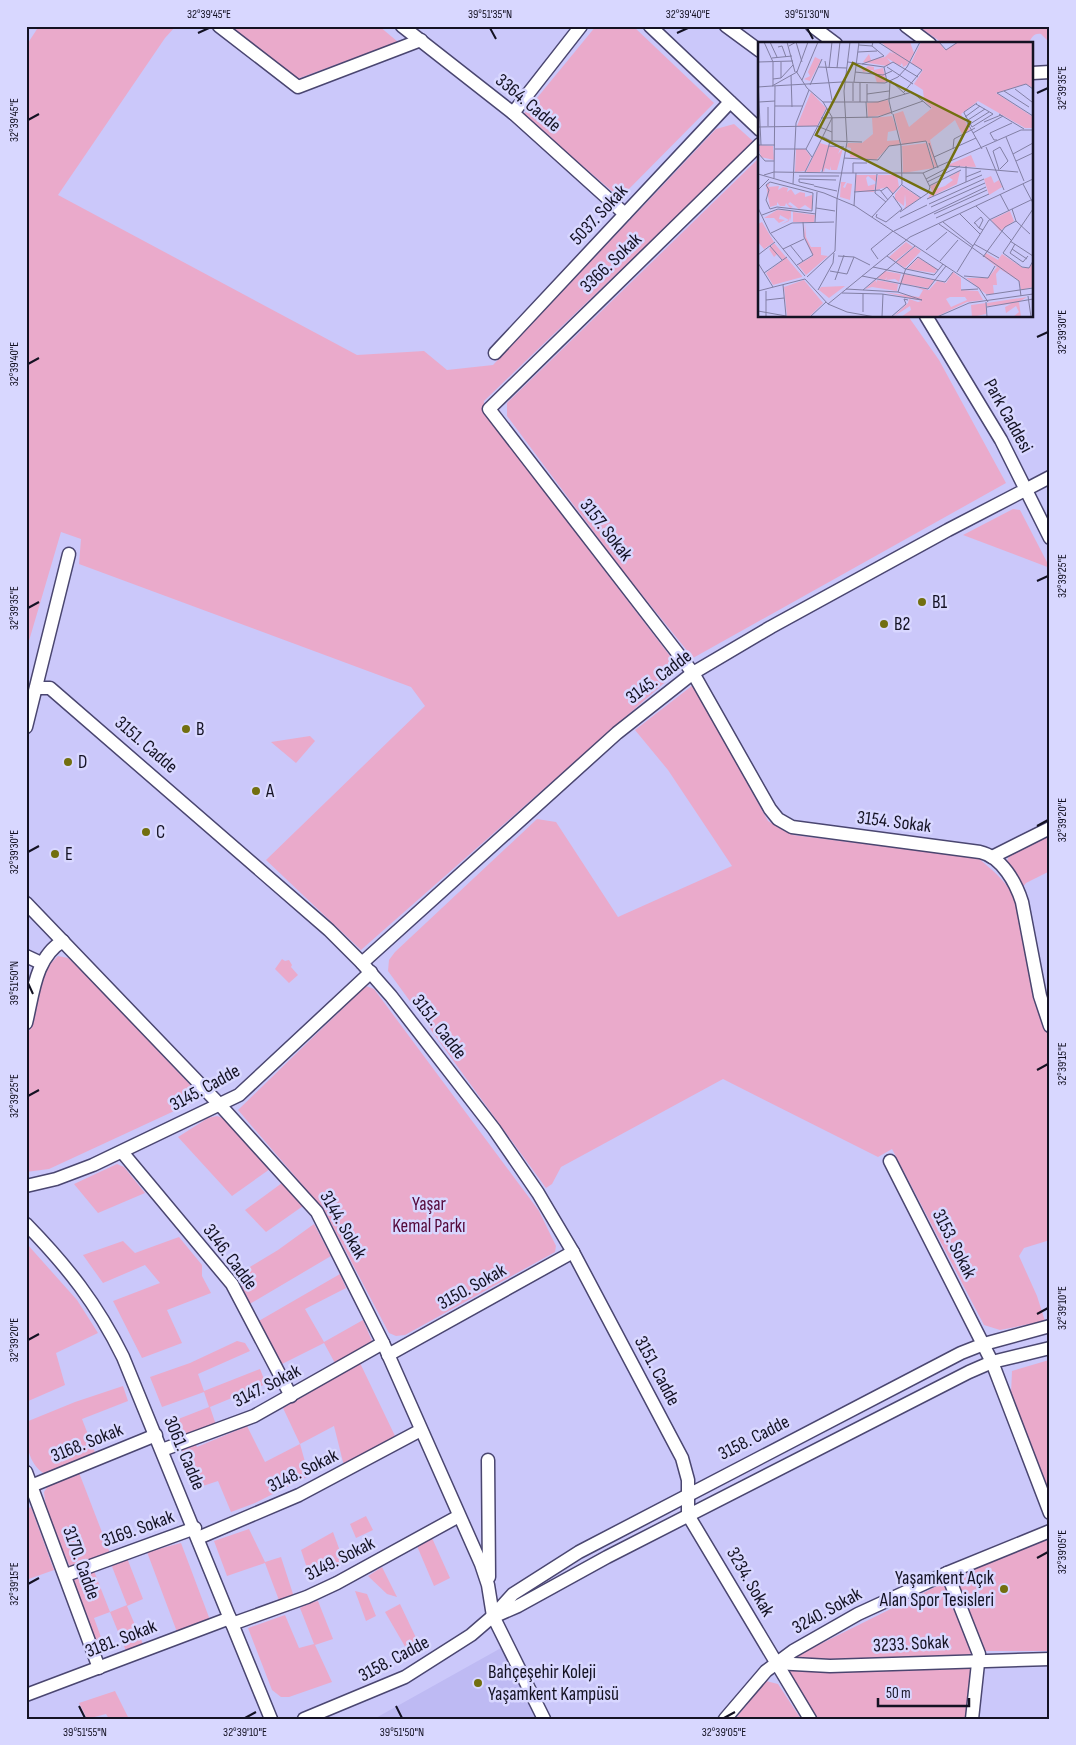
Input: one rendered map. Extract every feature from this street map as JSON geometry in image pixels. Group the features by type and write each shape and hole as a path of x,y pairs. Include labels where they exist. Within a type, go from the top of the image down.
{"street":[{"path":"219,26 298,87 421,40"},
{"path":"513,114 581,26"},
{"path":"650,26 758,128"},
{"path":"726,26 758,50"},
{"path":"812,26 833,42"},
{"path":"906,26 927,42"},
{"name":"3364. Cadde","path":"408,28 513,114 625,214"},
{"path":"1034,72 1050,72"},
{"name":"5037. Sokak","path":"495,353 730,102"},
{"name":"3366. Sokak","path":"490,409 758,146"},
{"name":"Park Caddesi","path":"927,318 959,367 1026,488 1050,538"},
{"name":"3157. Sokak","path":"490,409 694,673"},
{"name":"3145. Cadde","path":"26,1186 75,1172 122,1152 220,1105 247,1089 366,968 617,733 694,673 771,627 1026,488 1050,477"},
{"path":"26,727 69,554"},
{"name":"3154. Sokak","path":"694,673 770,809 785,824 792,827 980,852 992,857"},
{"name":"3151. Cadde","path":"36,688 50,688 323,925 366,968 440,1058 499,1136 538,1193 573,1252 682,1458 687,1474 688,1514"},
{"path":"1050,828 992,857 1008,875 1020,895 1040,996 1050,1026"},
{"name":"3144. Sokak","path":"26,903 220,1105 317,1212 385,1349 484,1572 493,1616 544,1719"},
{"path":"26,1023 42,963 49,951 63,942"},
{"path":"26,956 42,963"},
{"name":"3146. Cadde","path":"122,1152 232,1284 291,1396"},
{"name":"3153. Sokak","path":"890,1162 984,1344 1050,1513"},
{"name":"3061. Cadde","path":"27,1225 70,1271 98,1310 123,1357 271,1719"},
{"name":"3150. Sokak","path":"385,1349 573,1252"},
{"name":"3158. Cadde","path":"304,1719 405,1677 446,1653 493,1616 512,1594 536,1578 592,1544 688,1493 984,1344 1050,1326"},
{"name":"3158. Cadde","path":"493,1616 518,1606 688,1514 992,1362 1050,1348"},
{"name":"3147. Sokak","path":"162,1450 244,1420 385,1349"},
{"name":"3148. Sokak","path":"196,1533 290,1500 421,1430"},
{"name":"3168. Sokak","path":"32,1486 156,1435"},
{"path":"488,1460 489,1592"},
{"name":"3170. Cadde","path":"26,1472 66,1575 99,1668"},
{"name":"3234. Sokak","path":"688,1514 810,1719"},
{"name":"3149. Sokak","path":"231,1621 307,1597 337,1583 459,1516"},
{"name":"3240. Sokak","path":"725,1719 775,1663 858,1614 947,1573 1050,1530"},
{"name":"3169. Sokak","path":"66,1575 196,1533"},
{"path":"947,1573 977,1647 979,1660 972,1719"},
{"name":"3181. Sokak","path":"26,1695 231,1621"},
{"name":"3233. Sokak","path":"775,1663 830,1666 1050,1659"}],"shaded area":[{"name":"Bahçeşehir Koleji Yaşamkent Kampüsü","path":"501,1648 537,1719 374,1719"}],"green space":[{"path":"39,26 193,27 175,27 165,38 58,195 357,355 424,351 447,370 493,365 716,129 734,124 754,142 484,401 484,413 680,669 361,950 266,860 425,706 411,687 79,564 81,539 61,532 26,651 26,46"},
{"path":"228,26 379,26 398,42 297,79"},
{"path":"596,26 633,26 714,103 620,198 523,115"},
{"path":"926,26 1050,26 1050,43 1041,34 1033,36 1029,42 941,42 922,29"},
{"path":"758,159 758,318 909,318 939,360 1006,483 693,658 626,575 507,416 507,403"},
{"path":"1013,509 1020,510 1050,568 963,535"},
{"path":"693,685 768,821 793,835 978,858 1001,879 1012,894 1024,928 1043,1022 1050,1039 1050,1240 1024,1248 1019,1256 1037,1296 1045,1321 1000,1330 984,1325 892,1149 878,1157 723,1079 561,1167 552,1184 546,1188 388,971 389,960 395,952 537,819 556,822 618,917 732,866 668,770 635,730"},
{"path":"310,736 315,741 296,763 271,742"},
{"path":"1050,835 1050,871 1026,883 1022,888 1007,861 1009,855"},
{"path":"58,956 68,958 82,970 197,1092 198,1100 49,1169 26,1172 26,1044 44,970"},
{"path":"282,959 285,961 289,960 292,965 291,967 298,975 289,983 275,969"},
{"name":"Yaşar Kemal Parkı","path":"366,986 374,989 539,1211 556,1246 555,1252 405,1335 396,1336 389,1333 324,1210 238,1110"},
{"path":"217,1116 223,1118 270,1169 232,1196 178,1137 208,1118"},
{"path":"117,1164 124,1167 145,1193 98,1213 74,1184"},
{"path":"282,1183 303,1206 266,1232 245,1210"},
{"path":"314,1224 331,1256 248,1305 235,1276 278,1250"},
{"path":"179,1237 202,1265 202,1276 211,1293 167,1310 182,1343 142,1358 113,1301 160,1283 145,1265 103,1283 83,1255 123,1241 135,1253"},
{"path":"27,1244 77,1300 98,1333 56,1353 65,1385 26,1402"},
{"path":"340,1274 346,1288 305,1309 324,1342 363,1320 372,1341 336,1365 324,1343 280,1365 257,1322"},
{"path":"237,1341 245,1343 250,1351 198,1374 204,1391 260,1369 266,1384 210,1407 216,1425 175,1440 168,1423 209,1407 204,1392 162,1407 150,1377 190,1363"},
{"path":"1049,1360 1050,1503 1011,1394 1012,1371"},
{"path":"360,1363 396,1438 344,1466 334,1426 300,1444 283,1408"},
{"path":"123,1386 128,1401 82,1419 96,1455 45,1474 39,1470 34,1464 29,1451 26,1437 26,1422 75,1402"},
{"path":"247,1426 265,1462 300,1444 309,1476 255,1503 231,1512 218,1481 194,1489 181,1453 183,1449 195,1443 197,1447"},
{"path":"78,1470 110,1553 71,1567 46,1509 44,1492 50,1483"},
{"path":"31,1507 54,1570 26,1580 26,1509"},
{"path":"366,1516 373,1530 356,1538 350,1524"},
{"path":"249,1529 265,1562 281,1557 294,1597 280,1603 265,1563 227,1576 214,1541"},
{"path":"333,1532 344,1562 311,1580 301,1550"},
{"path":"432,1538 450,1578 434,1586 417,1546"},
{"name":"Yaşamkent Açık Alan Spor Tesisleri","path":"1044,1540 1050,1541 1050,1651 984,1651 955,1577"},
{"path":"181,1543 210,1620 177,1632 147,1552"},
{"path":"127,1558 143,1599 127,1606 143,1644 126,1651 110,1612 127,1605 111,1564"},
{"path":"382,1567 397,1597 387,1594 368,1576"},
{"path":"94,1571 110,1612 94,1618 106,1651 102,1651 96,1644 88,1627 74,1580"},
{"path":"943,1583 971,1651 970,1656 974,1668 968,1719 816,1719 783,1668 790,1659"},
{"path":"355,1591 367,1594 376,1616 366,1621"},
{"path":"318,1601 333,1639 315,1645 332,1682 289,1697 281,1697 272,1690 248,1628 285,1615 299,1648 314,1644 300,1608 308,1603"},
{"path":"400,1604 419,1644 407,1650 385,1612"},
{"path":"766,1681 778,1684 801,1719 735,1719"},
{"path":"115,1691 129,1719 109,1719 106,1714 87,1719 79,1703"}],"place":[{"name":"B1","path":"922,602"},
{"name":"B2","path":"884,624"},
{"name":"B","path":"186,729"},
{"name":"D","path":"68,762"},
{"name":"A","path":"256,791"},
{"name":"C","path":"146,832"},
{"name":"E","path":"55,854"},
{"name":"Yaşamkent Açık Alan Spor Tesisleri","path":"1004,1589"},
{"name":"Bahçeşehir Koleji Yaşamkent Kampüsü","path":"478,1683"}]}
